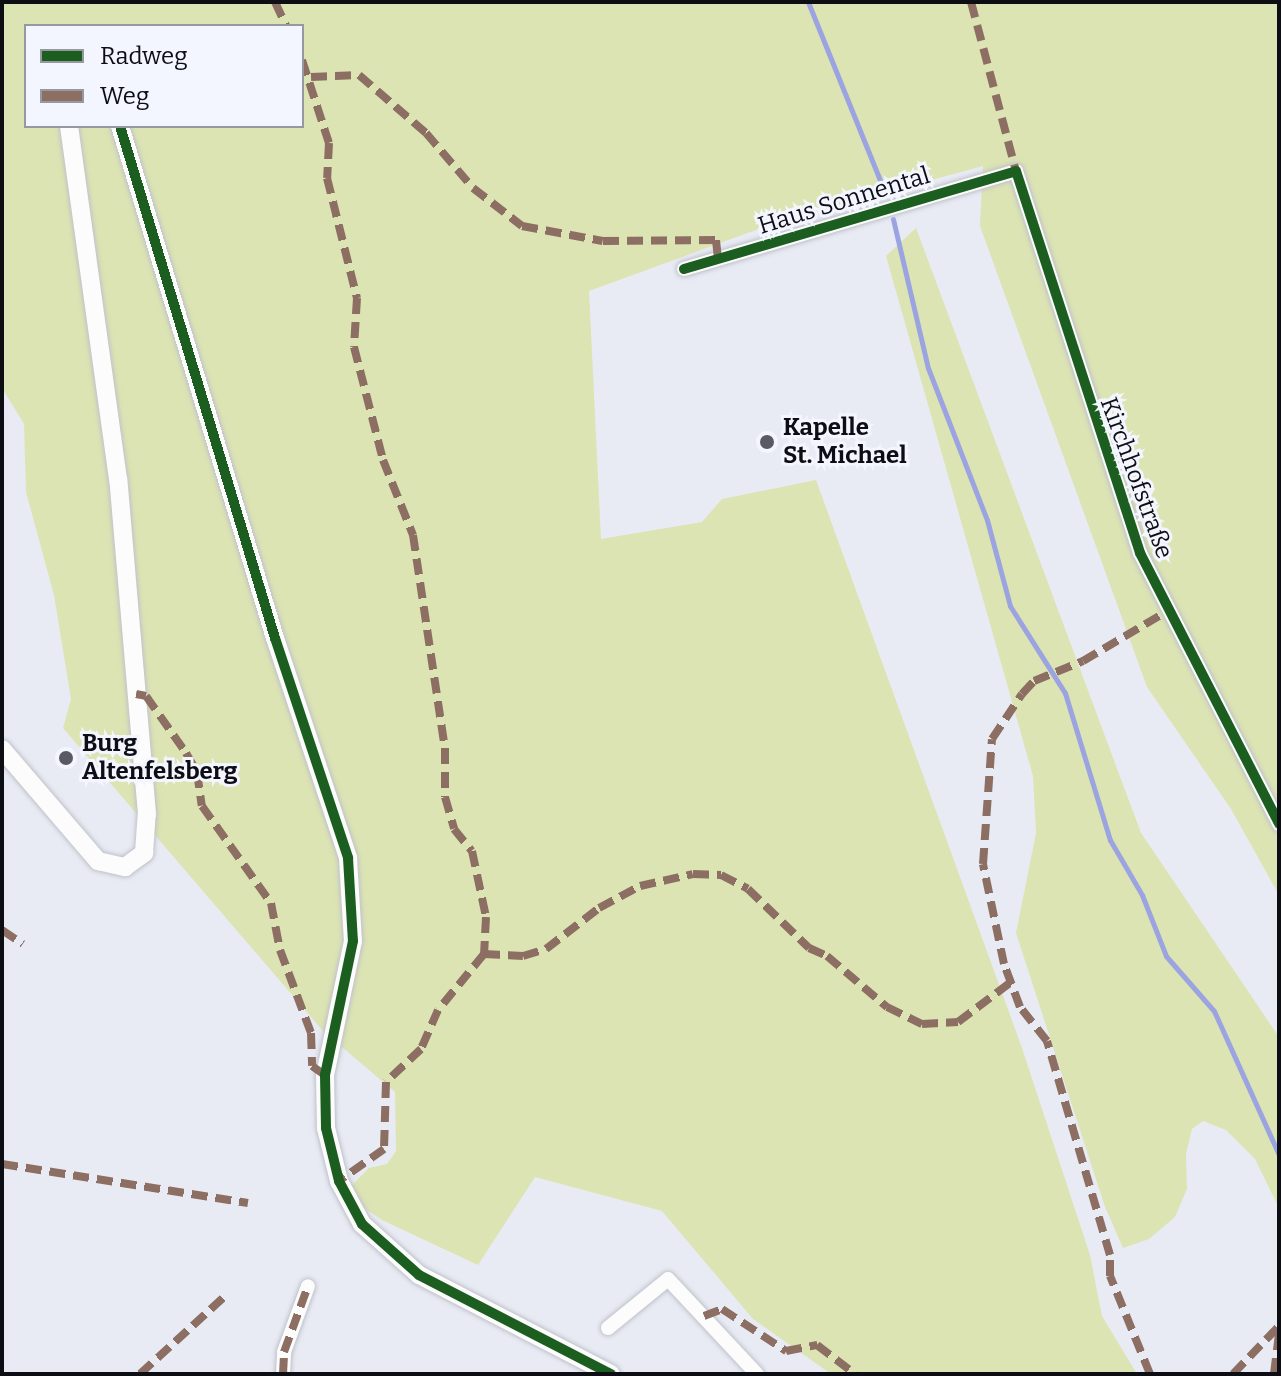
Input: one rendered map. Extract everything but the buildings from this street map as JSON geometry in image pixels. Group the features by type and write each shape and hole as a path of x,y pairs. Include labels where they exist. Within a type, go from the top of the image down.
{"street":[{"path":"2,749 98,861 125,867 144,853 147,814 118,479 69,128"},
{"path":"121,128 275,638 348,858 353,941 325,1075 326,1128 339,1181 362,1224 397,1260 446,1293 611,1374"},
{"name":"Haus Sonnental","path":"684,269 1016,171"},
{"name":"Kirchhofstraße","path":"1016,171 1140,553 1279,824"},
{"path":"608,1328 668,1279 757,1374"},
{"path":"283,1374 284,1352 308,1286"}],"green space":[{"path":"2,2 1279,2 1279,895 1231,809 1147,687 980,226 983,166 778,222 589,291 601,539 702,522 722,499 816,480 1022,1048 1090,1255 1102,1316 1137,1374 831,1374 753,1319 662,1211 535,1177 478,1265 382,1220 343,1194 369,1168 387,1164 396,1151 395,1092 323,1031 63,728 71,699 54,595 26,492 24,424 2,388"},
{"path":"916,228 1141,833 1279,1037 1279,1208 1255,1159 1226,1130 1203,1121 1192,1129 1186,1154 1187,1189 1175,1217 1149,1239 1123,1248 1105,1207 1016,933 1036,833 1033,776 886,256"}],"waterway":[{"path":"808,2 885,193"},
{"path":"893,219 928,368 987,520 1010,606 1065,693 1110,840 1142,895 1166,956 1214,1011 1279,1155"}],"marked path":[{"path":"275,2 285,24"},
{"path":"971,2 1016,171"},
{"path":"304,66 329,143 327,178 357,298 354,347 383,460 413,535 445,748 445,797 454,829 472,851 486,917 484,954 438,1010 421,1049 386,1082 384,1149 339,1181"},
{"path":"311,77 359,75 426,133 473,188 522,226 603,241 716,240 718,260"},
{"path":"1150,1374 1110,1276 1110,1255 1047,1041 1020,1007 1004,964 983,864 992,739 1022,694 1034,681 1083,661 1166,612"},
{"path":"136,694 146,696 186,753 197,772 202,806 271,903 280,950 311,1033 312,1066 325,1075"},
{"path":"484,954 523,956 546,949 599,908 640,886 693,874 721,875 748,889 809,948 827,956 887,1007 922,1024 958,1022 1011,982"},
{"path":"2,930 23,944"},
{"path":"2,1164 248,1203"},
{"path":"283,1374 284,1352 308,1286"},
{"path":"140,1374 225,1296"},
{"path":"704,1316 722,1309 786,1351 817,1345 855,1374"},
{"path":"1233,1374 1279,1326"},
{"path":"1274,1374 1279,1334"}],"cycle path":[{"path":"121,128 275,638 348,858 353,941 325,1075 326,1128 339,1181 362,1224 419,1275 611,1374"},
{"path":"684,269 1016,171 1140,553 1279,824"}],"place":[{"name":"Kapelle St. Michael","path":"767,442"},
{"name":"Burg Altenfelsberg","path":"66,758"}]}
